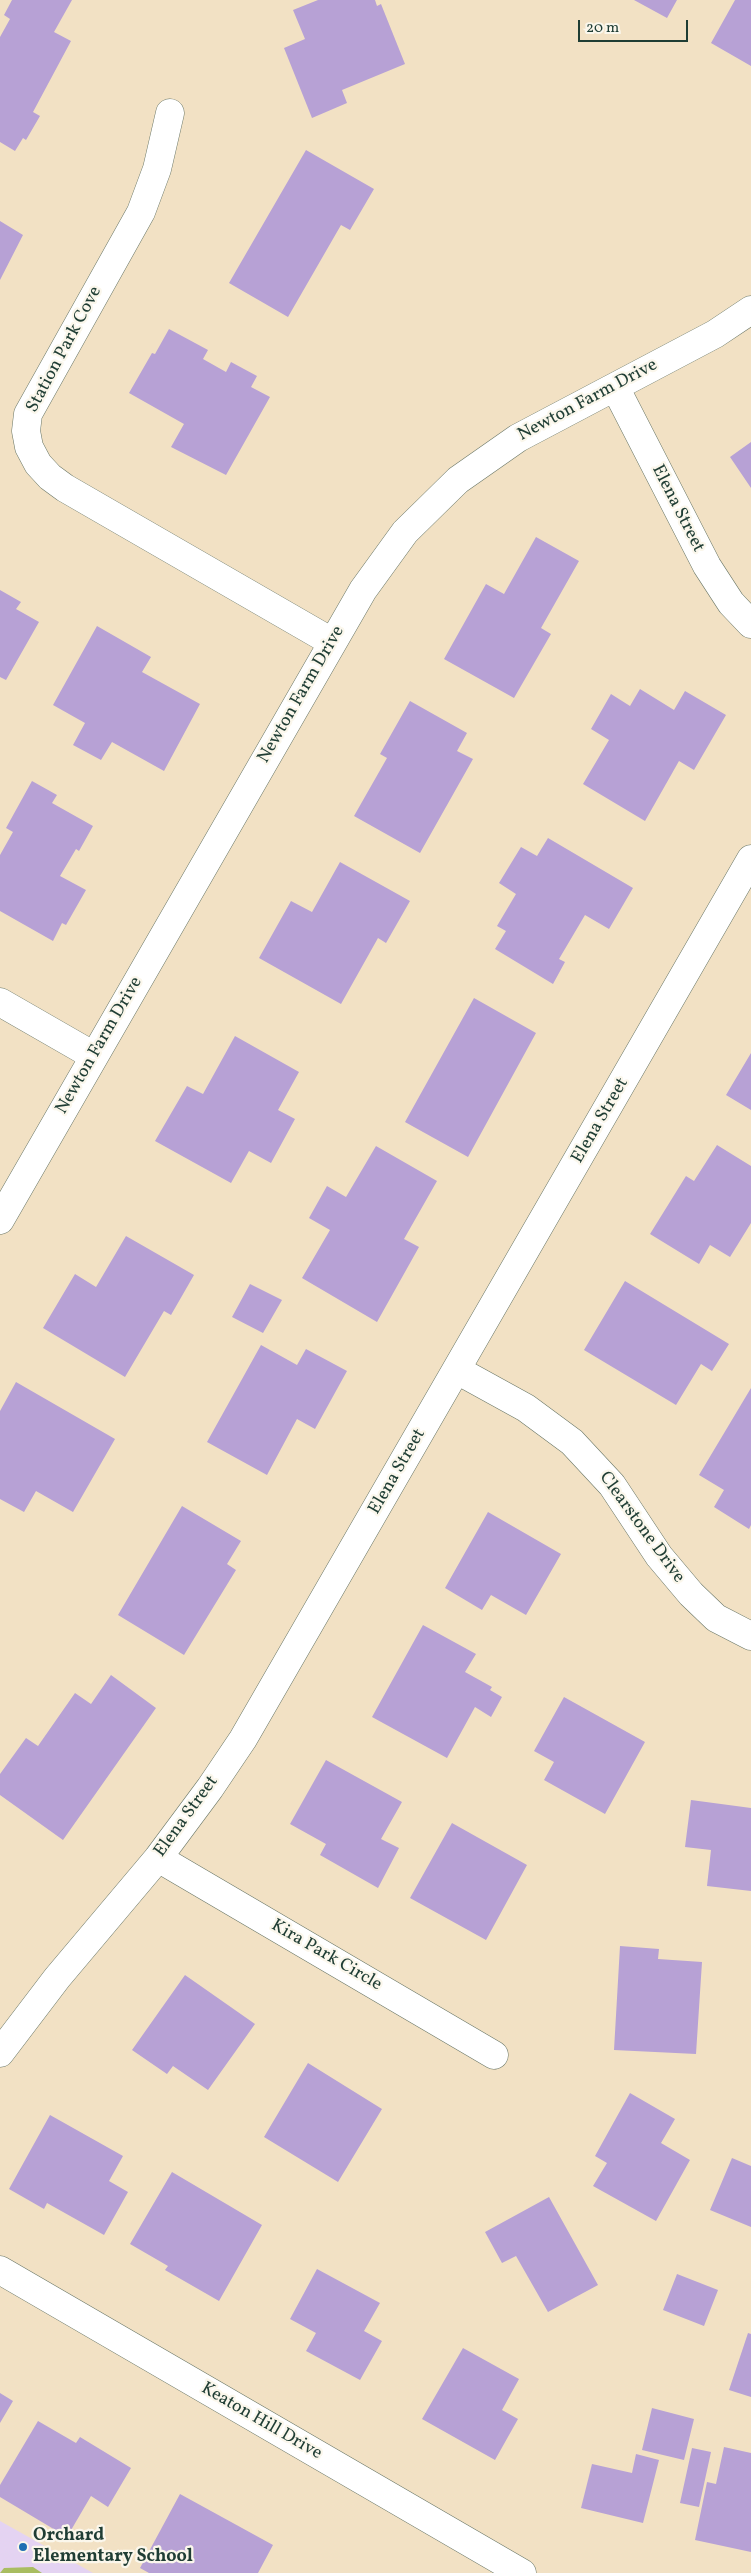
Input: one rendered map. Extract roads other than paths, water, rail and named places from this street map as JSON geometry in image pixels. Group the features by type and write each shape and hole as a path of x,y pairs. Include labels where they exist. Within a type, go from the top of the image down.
{"street":[{"name":"Station Park Cove","path":"170,113 157,169 141,212 28,414 26,431 29,447 38,464 50,477 65,488 332,642"},
{"name":"Newton Farm Drive","path":"0,1220 332,642 383,560 406,532 458,480 518,438 715,334 751,310"},
{"name":"Elena Street","path":"615,386 707,566 731,603 751,624"},
{"name":"Elena Street","path":"0,2053 57,1978 158,1858 210,1788 269,1697 751,860"},
{"path":"0,1002 94,1056"},
{"name":"Clearstone Drive","path":"457,1370 526,1408 572,1442 612,1485 659,1556 690,1594 716,1618 751,1636"},
{"name":"Kira Park Circle","path":"158,1858 494,2055"},
{"name":"Keaton Hill Drive","path":"0,2270 522,2573"}],"place":[{"name":"Orchard Elementary School","path":"23,2547"}]}
